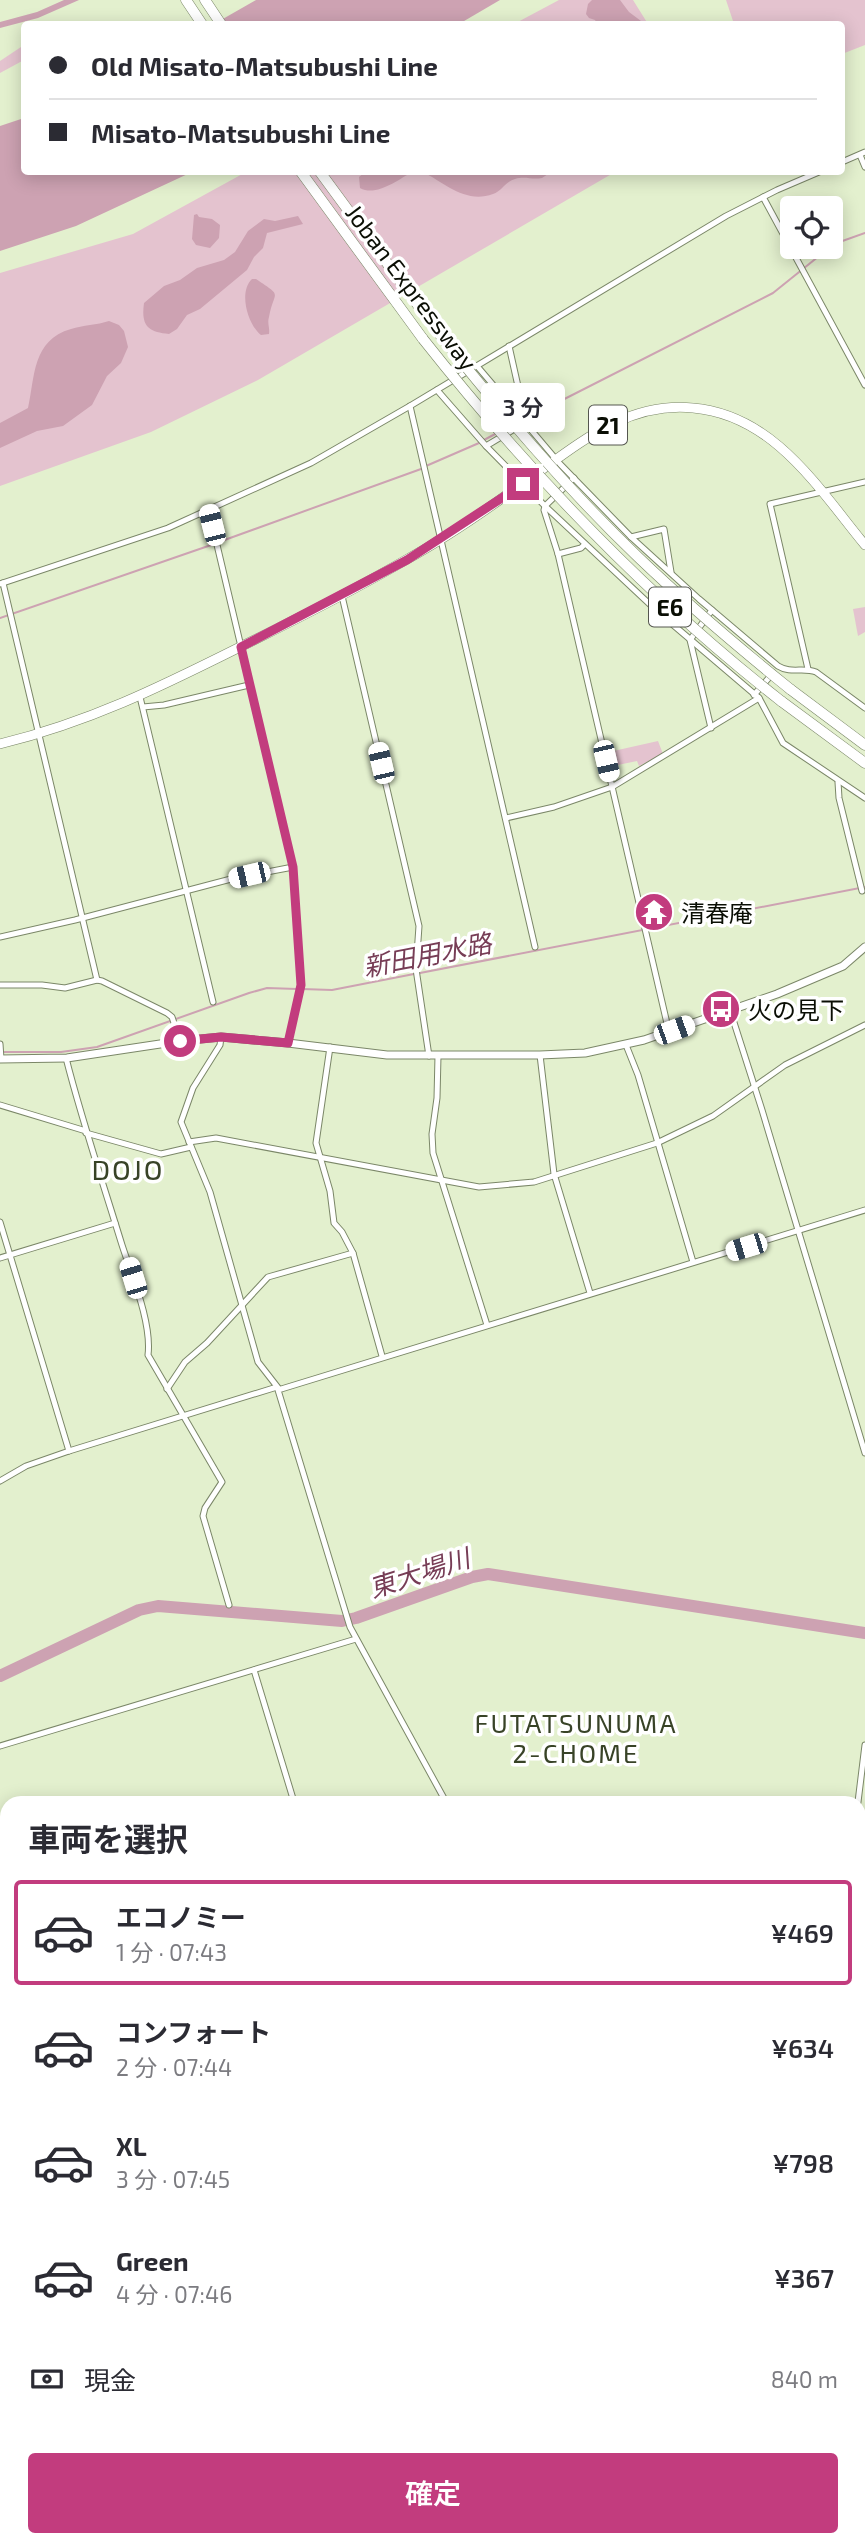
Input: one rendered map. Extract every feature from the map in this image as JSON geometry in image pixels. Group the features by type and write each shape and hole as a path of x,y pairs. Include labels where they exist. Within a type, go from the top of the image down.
{"highway":[{"path":"186,0 200,21"},
{"path":"205,0 219,21"},
{"name":"Joban Expressway","path":"303,175 424,339 516,450 626,567 729,659 865,763"},
{"name":"Joban Expressway","path":"322,175 437,331 527,440 637,556 738,647 790,690 865,745"}],"main road":[{"name":"21","path":"0,744 38,735 142,702 241,647 342,596 440,540 600,429 636,413 657,408 693,408 728,415 767,435 789,453 865,545"}],"street":[{"path":"845,161 862,153 865,167"},
{"path":"97,980 1,584 105,551 209,511 311,463 410,407 726,216 812,175"},
{"path":"763,197 865,385"},
{"path":"509,346 525,420"},
{"path":"477,366 574,478 631,537 712,610 778,666 785,670 808,669 816,672 865,708"},
{"path":"438,390 483,442 584,544 757,697 783,743 865,798"},
{"path":"410,407 535,947"},
{"path":"483,442 525,420"},
{"path":"545,506 574,478"},
{"path":"808,669 770,504 865,482"},
{"path":"545,506 669,1032"},
{"path":"209,511 293,867 301,985 288,1043"},
{"path":"631,537 664,529 671,573"},
{"path":"599,557 626,531"},
{"path":"558,554 581,548 584,544"},
{"path":"342,596 419,926 416,969 433,1056 437,1098 432,1134 433,1153 487,1325"},
{"path":"711,728 690,640 712,610"},
{"path":"506,818 554,807 612,787 757,697 778,666"},
{"path":"213,1002 142,702 164,705 249,685"},
{"path":"838,781 839,798 862,891"},
{"path":"0,937 232,879 293,867"},
{"path":"1,1047 1,1058 66,1058 221,1037 378,1054 433,1056 586,1053 669,1032 825,975 843,966 865,947"},
{"path":"0,985 65,988 97,980 173,1020 180,1041"},
{"path":"730,1010 865,1453"},
{"path":"0,1105 161,1154 216,1138 479,1187 534,1182 657,1143 713,1116 785,1065 865,1024"},
{"path":"221,1037 220,1045 192,1088 181,1122 210,1192 258,1362 278,1388 349,1625 443,1796"},
{"path":"626,1045 638,1075 693,1262"},
{"path":"330,1048 316,1143 330,1191 334,1223 353,1253 382,1356"},
{"path":"540,1055 554,1174 590,1293"},
{"path":"66,1058 150,1340 148,1355 222,1482 205,1507 203,1516 229,1605"},
{"path":"0,1481 26,1466 69,1451 865,1210"},
{"path":"0,1222 69,1451"},
{"path":"0,1258 115,1223"},
{"path":"167,1389 185,1362 207,1343 268,1277 353,1253"},
{"path":"0,1746 356,1639"},
{"path":"254,1670 292,1796"},
{"path":"859,1796 865,1745"}],"shaded area":[{"path":"64,0 79,0 38,18 0,28 0,22 37,12"},
{"path":"256,0 500,0 464,21 219,21"},
{"path":"559,0 633,0 646,21 520,21"},
{"path":"592,0 620,0 629,12 641,21 596,21 586,14 588,4"},
{"path":"726,0 865,0 865,45 845,53 845,21 733,21"},
{"path":"21,47 21,62 0,73 0,61"},
{"path":"21,119 21,175 186,175 76,226 0,251 0,126"},
{"path":"241,175 610,175 258,380 151,432 0,486 0,273 133,234"},
{"path":"407,175 373,190 360,188 359,177"},
{"path":"428,175 546,175 535,179 515,179 496,193 483,196 456,191"},
{"path":"194,215 220,225 219,238 210,248 196,245 192,239"},
{"path":"298,216 303,224 267,233 263,248 247,270 200,309 187,315 177,329 169,334 147,326 144,303 164,286 180,280 197,268 224,260 235,252 248,231 264,219 275,221"},
{"path":"252,279 265,285 275,295 268,319 269,334 261,335 256,330 246,308 246,292"},
{"path":"109,321 119,325 124,331 128,347 121,363 107,376 92,405 63,426 37,431 0,448 0,423 28,408 34,372 42,351 49,342 58,334 71,329"},
{"path":"865,607 865,632 858,636 853,609"},
{"path":"658,741 663,754 639,766 637,761 613,766 609,752"}],"waterway":[{"path":"527,418 773,293 834,244 865,233"},
{"path":"484,440 497,433"},
{"path":"426,466 479,443"},
{"path":"219,542 421,469"},
{"path":"0,618 214,544"},
{"name":"新田用水路","path":"420,973 865,887"},
{"name":"新田用水路","path":"302,989 332,990 414,974"},
{"name":"新田用水路","path":"1,1052 61,1052 97,1047 249,993 267,988 297,989"},
{"name":"東大場川","path":"0,1676 139,1610 158,1606 342,1621 488,1574 865,1633"}],"place":[{"name":"清春庵","path":"654,912"},
{"name":"火の見下","path":"721,1009"}],"district":[{"name":"DOJO","path":"128,1169"},
{"name":"FUTATSUNUMA 2-CHOME","path":"576,1737"}],"route":[{"path":"180,1041 221,1037 288,1043 300,993 293,867 241,647 407,560 523,484"}]}
